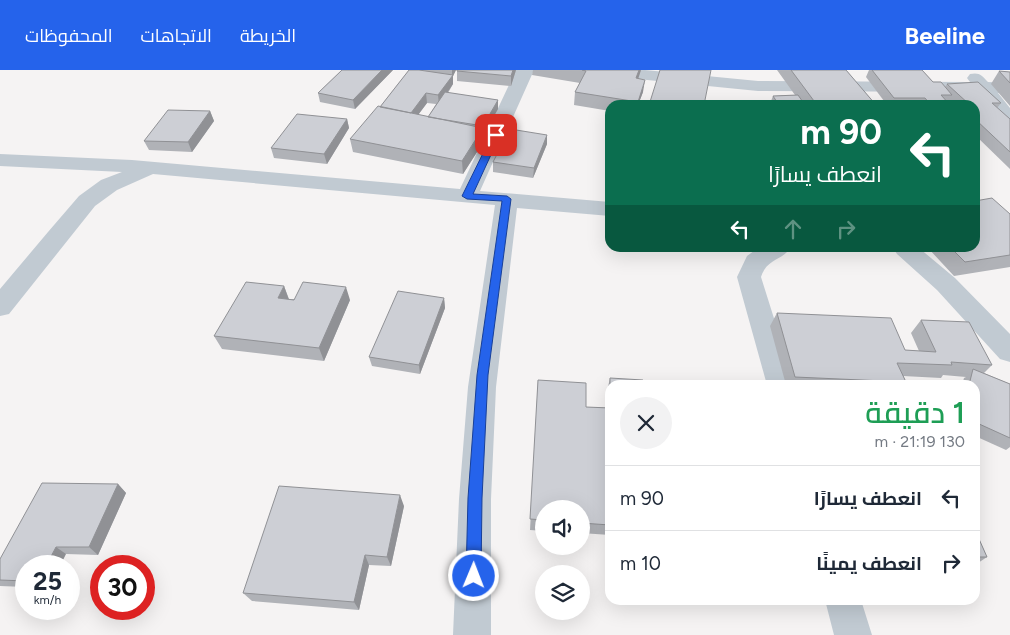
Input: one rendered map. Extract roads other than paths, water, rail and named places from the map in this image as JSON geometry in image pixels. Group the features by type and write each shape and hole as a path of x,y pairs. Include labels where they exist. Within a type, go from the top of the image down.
{"street":[{"path":"467,196 525,70"},
{"path":"597,70 758,86 982,86 1010,88"},
{"path":"748,70 768,100"},
{"path":"969,70 1010,120"},
{"path":"0,160 152,168 605,209"},
{"path":"0,307 87,201 109,185 152,168"},
{"path":"472,635 475,498 482,387 507,199"},
{"path":"769,252 760,256 748,277 779,380"},
{"path":"910,252 946,284 1010,350"},
{"path":"845,605 854,635"}]}
